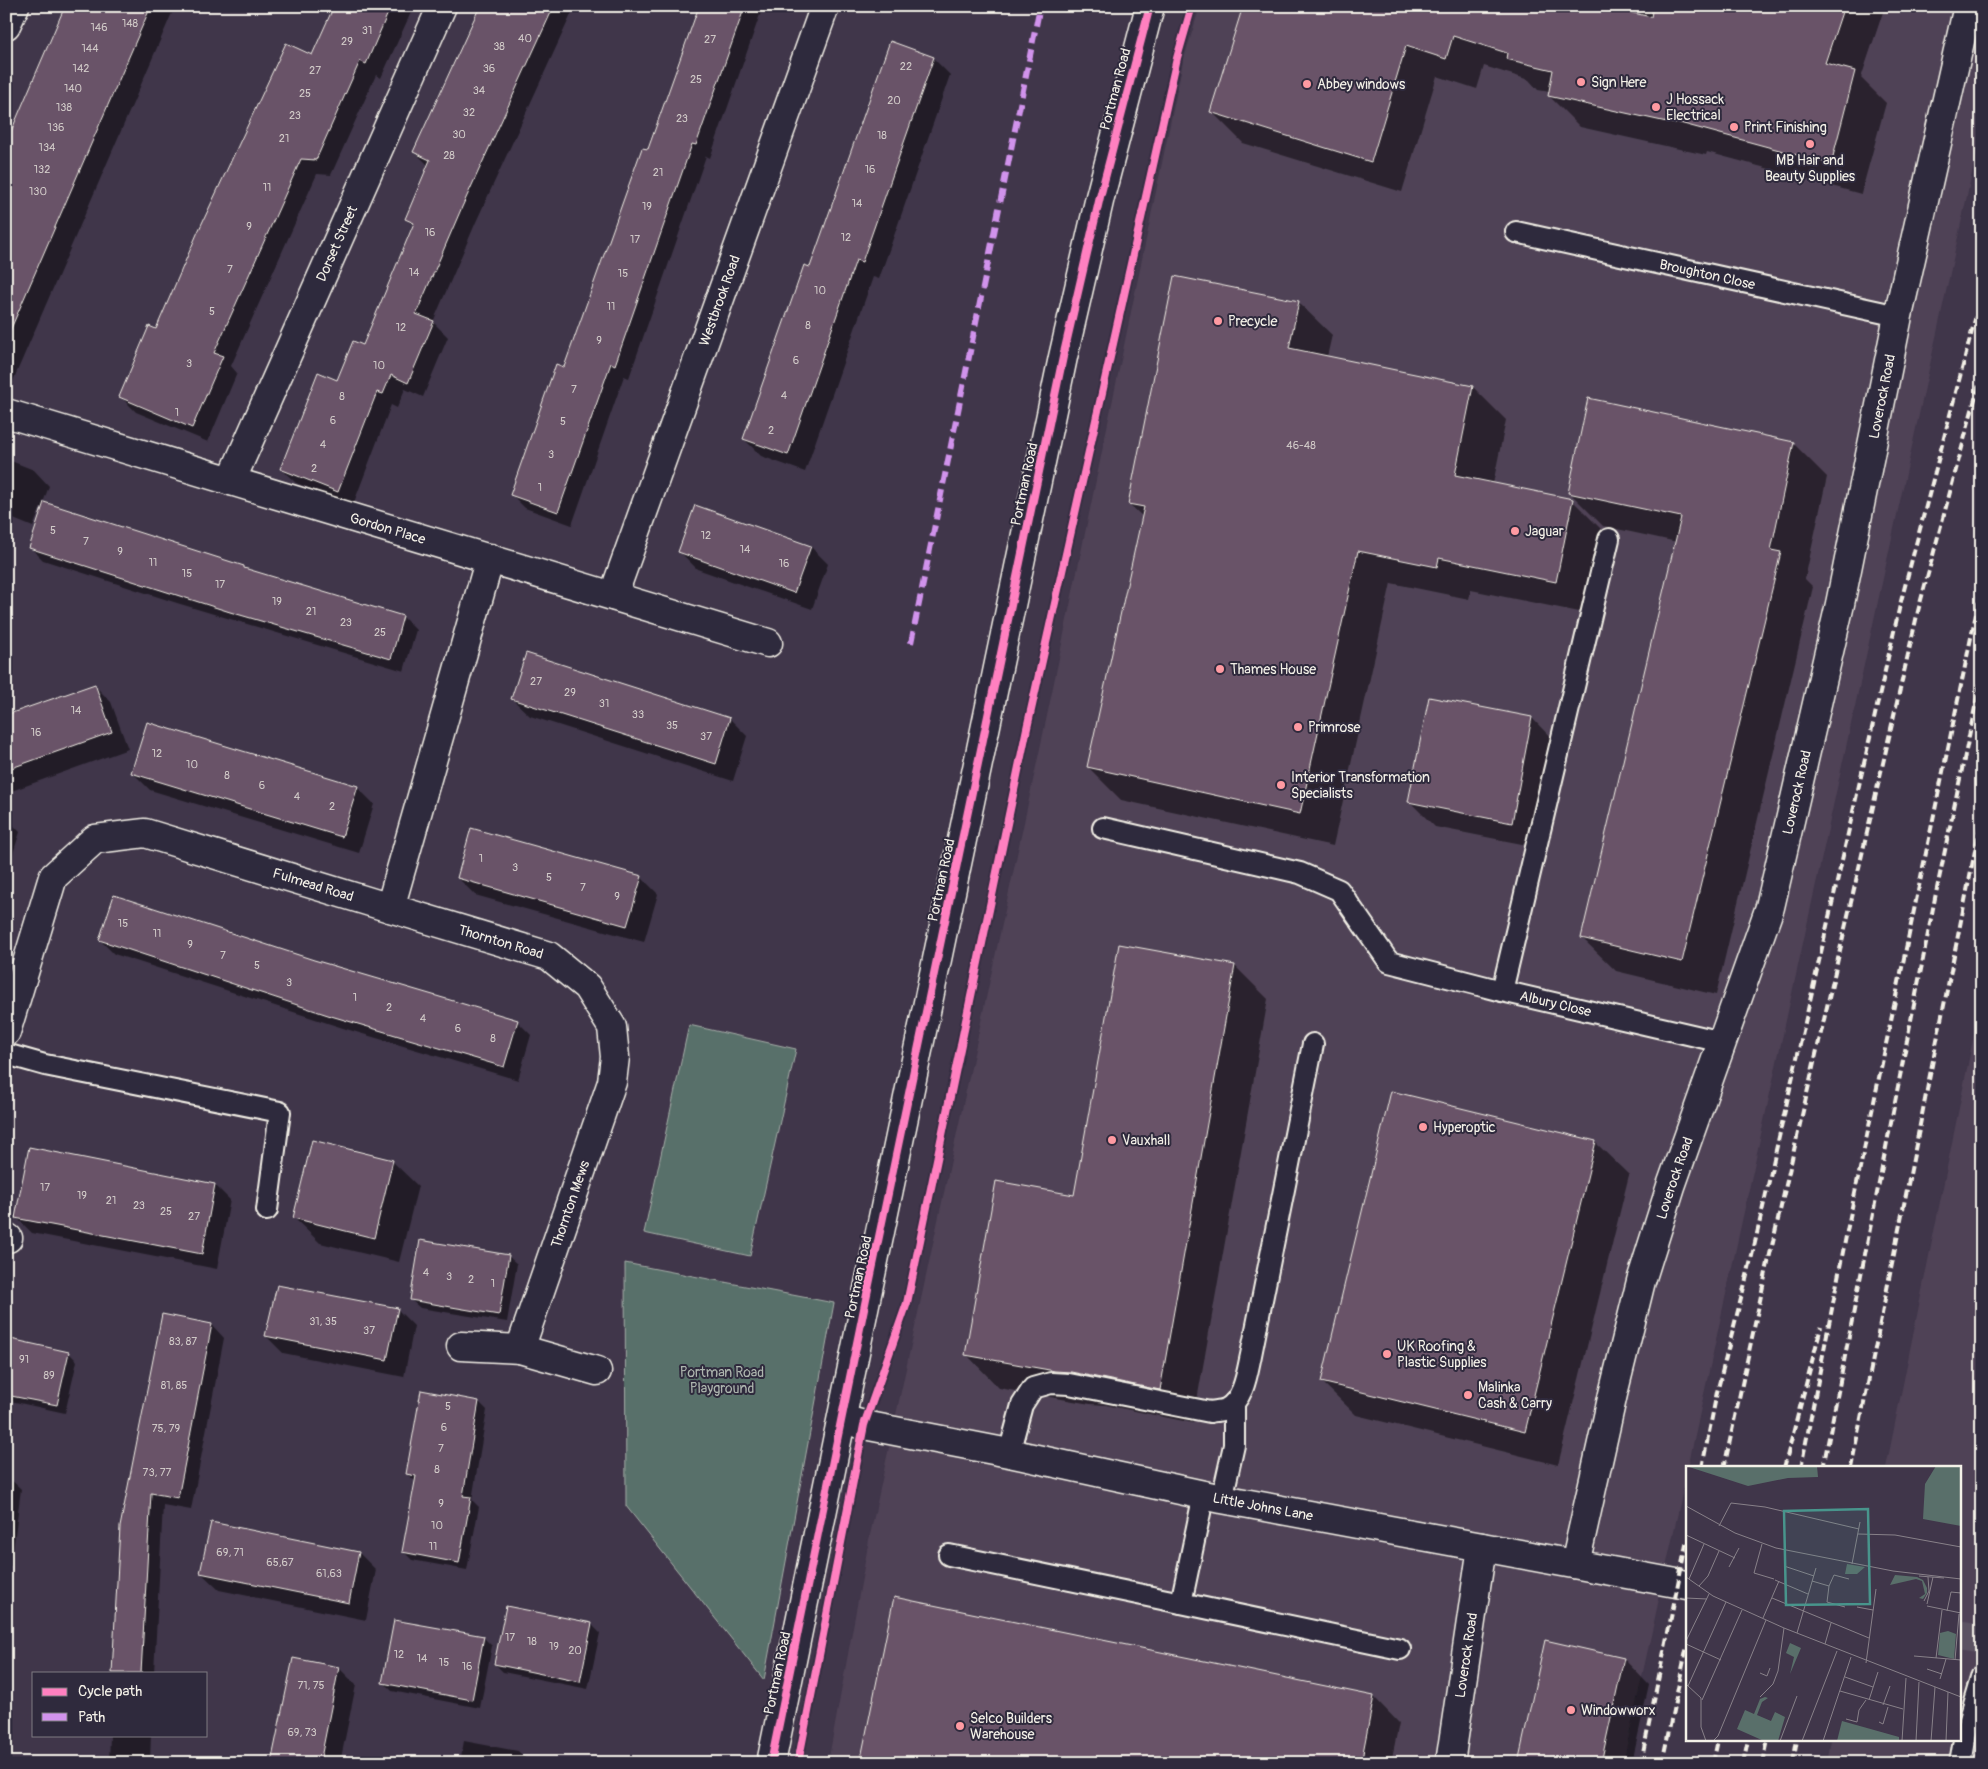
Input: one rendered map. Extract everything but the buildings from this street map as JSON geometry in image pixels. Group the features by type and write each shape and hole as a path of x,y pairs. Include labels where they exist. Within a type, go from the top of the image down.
{"street":[{"path":"6,25 15,6"},
{"name":"Dorset Street","path":"231,481 442,6"},
{"name":"Westbrook Road","path":"613,596 825,6"},
{"name":"Portman Road","path":"771,1763 1063,357 1100,197 1150,6"},
{"name":"Loverock Road","path":"1575,1564 1613,1394 1641,1281 1671,1186 1770,907 1840,604 1898,316 1968,6"},
{"name":"Gordon Place","path":"6,413 768,643"},
{"path":"390,908 490,558"},
{"name":"Fulmead Road","path":"6,1032 53,877 95,839 144,833 390,908"},
{"name":"Thornton Road","path":"390,908 549,956 587,987 612,1027 615,1057"},
{"name":"Thornton Mews","path":"520,1349 612,1082 615,1057"},
{"path":"461,1346 520,1349 597,1371"},
{"name":"Little Johns Lane","path":"842,1419 1213,1497 1686,1585"},
{"name":"Loverock Road","path":"1450,1763 1482,1547"}],"lane":[{"name":"Broughton Close","path":"1516,232 1898,316"},
{"path":"1502,991 1609,539"},
{"name":"Albury Close","path":"1103,828 1300,873 1339,890 1389,962 1502,991 1722,1042"},
{"path":"1009,1453 1022,1405 1033,1388 1050,1383 1069,1384 1210,1412 1225,1410 1238,1399 1246,1377 1314,1044"},
{"path":"6,1054 45,1065 280,1112 267,1210"},
{"path":"1181,1603 1213,1497 1234,1445 1234,1403"},
{"path":"949,1555 1400,1649"},
{"path":"1960,1763 1965,1733 1982,1675"}],"shaded area":[{"path":"1200,6 1982,6 1982,135 1972,173 1688,1466 1686,1466 1686,1476 1623,1763 828,1763 869,1540 1047,716 1183,62"},
{"path":"1982,995 1982,1763 1827,1763 1831,1742 1960,1742 1960,1466 1886,1466"}],"green space":[{"path":"689,1025 796,1049 750,1256 644,1233"},
{"name":"Portman Road Playground","path":"625,1263 834,1303 764,1680 626,1506"}],"tunnel":[{"path":"1960,1635 1982,1639"}],"railway":[{"path":"1702,1466 1717,1392 1751,1260 1900,605 1982,293"},
{"path":"1724,1466 1768,1263 1918,611 1982,373"},
{"path":"1801,1466 1848,1226 1982,585"},
{"path":"1823,1466 1935,898 1982,674"},
{"path":"1851,1466 1982,816"},
{"path":"1785,1466 1821,1327"},
{"path":"1641,1763 1686,1545"},
{"path":"1662,1763 1686,1651"},
{"path":"1713,1763 1718,1742"},
{"path":"1743,1763 1748,1742"},
{"path":"1763,1763 1768,1742"},
{"path":"1793,1763 1797,1742"}],"marked path":[{"path":"911,643 1040,6"}],"cycle path":[{"path":"771,1763 1063,357 1100,197 1150,6"},
{"path":"798,1763 864,1425 907,1303 1027,728 1177,58 1192,6"}],"place":[{"name":"Sign Here","path":"1581,82"},
{"name":"Abbey windows","path":"1307,84"},
{"name":"J Hossack Electrical","path":"1656,107"},
{"name":"Print Finishing","path":"1734,127"},
{"name":"MB Hair and Beauty Supplies","path":"1810,144"},
{"name":"Precycle","path":"1218,321"},
{"name":"Jaguar","path":"1515,531"},
{"name":"Thames House","path":"1220,669"},
{"name":"Primrose","path":"1298,727"},
{"name":"Interior Transformation Specialists","path":"1281,785"},
{"name":"Hyperoptic","path":"1423,1127"},
{"name":"Vauxhall","path":"1112,1140"},
{"name":"UK Roofing & Plastic Supplies","path":"1387,1354"},
{"name":"Malinka Cash & Carry","path":"1468,1395"},
{"name":"Windowworx","path":"1571,1710"},
{"name":"Selco Builders Warehouse","path":"960,1726"}]}
